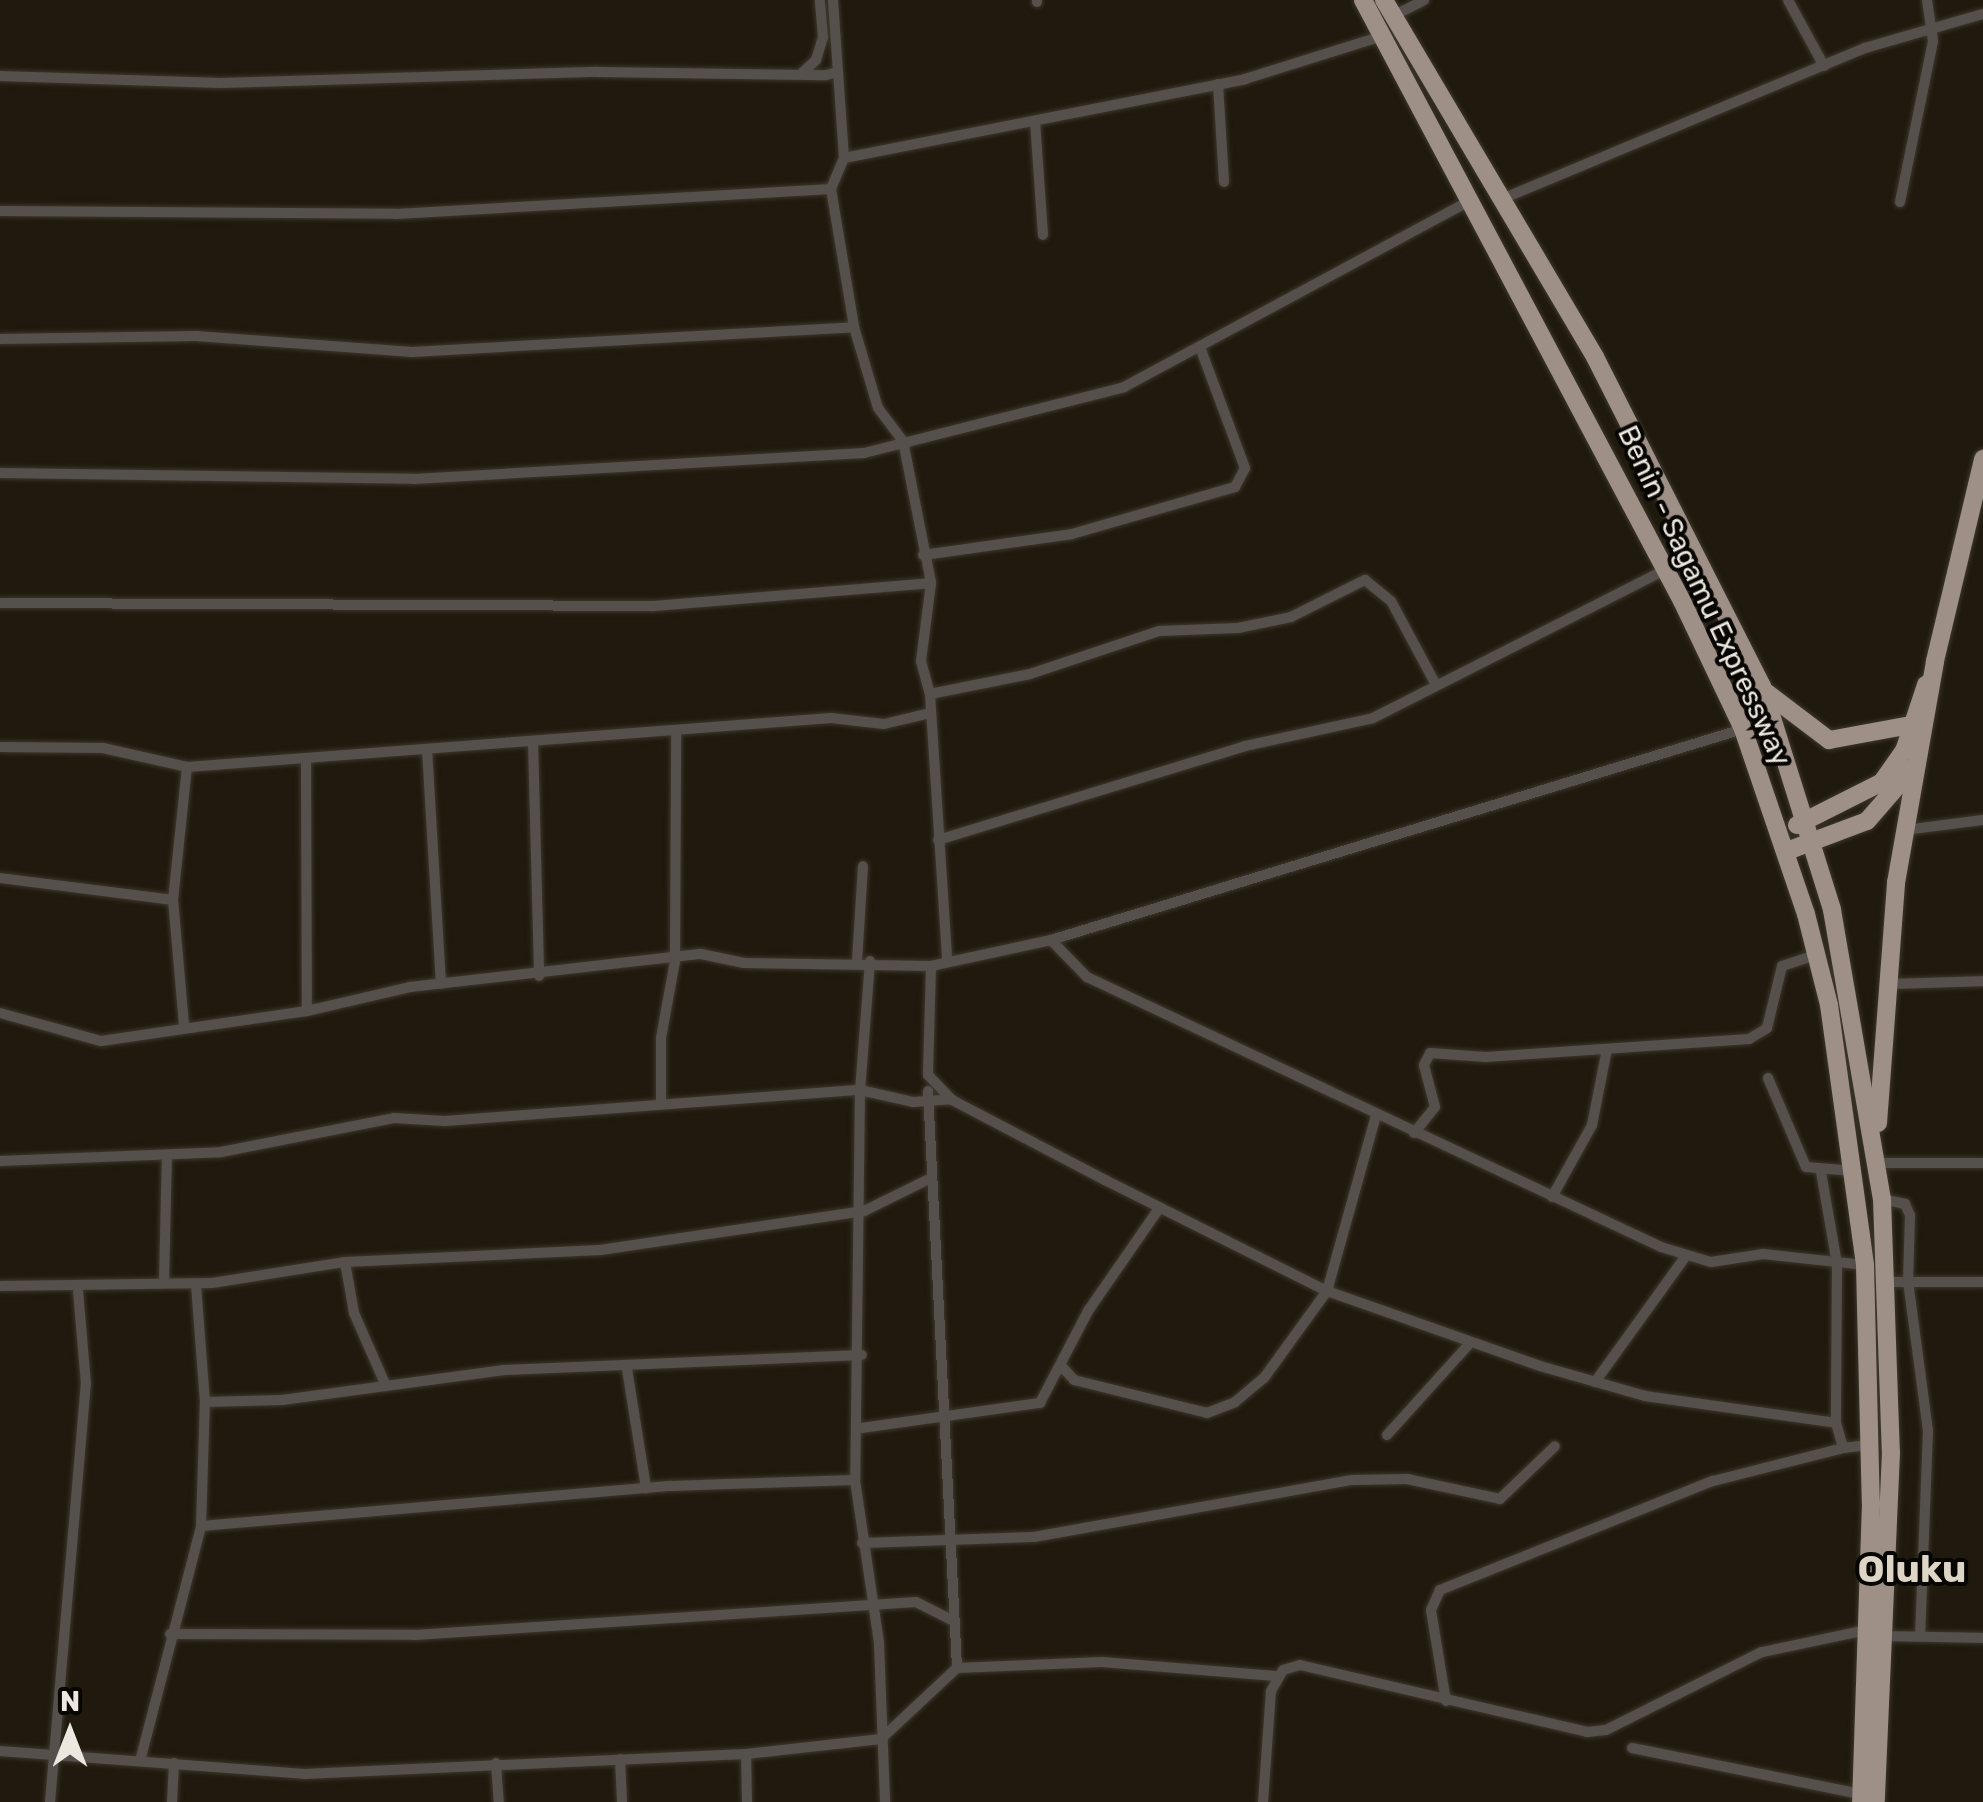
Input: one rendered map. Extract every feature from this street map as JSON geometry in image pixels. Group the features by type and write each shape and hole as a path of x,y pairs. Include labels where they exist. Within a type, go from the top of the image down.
{"highway":[{"name":"Benin - Sagamu Expressway","path":"1363,0 1665,570 1743,729 1788,851 1816,955 1854,1171 1865,1266 1866,1799"},
{"path":"1388,8 1616,398 1764,691 1813,843 1877,1144 1882,1199 1887,1636 1866,1799"},
{"path":"1877,1144 1905,830 1936,661 1983,459"},
{"path":"1782,830 1806,822 1882,782 1912,725 1936,661"},
{"path":"1764,691 1829,740 1912,725"},
{"path":"1788,851 1867,821 1920,758"}],"street":[{"path":"801,74 816,60 823,37 820,0"},
{"path":"833,0 844,158 831,189 854,327 878,408 903,441 931,583 921,660 930,694 947,958"},
{"path":"1388,8 1424,0"},
{"path":"1788,0 1824,66"},
{"path":"1900,202 1932,28 1927,0"},
{"path":"1502,200 1824,66 1983,14"},
{"path":"844,158 1218,84 1382,36"},
{"path":"0,76 221,83 838,72"},
{"path":"1218,84 1224,182"},
{"path":"1035,120 1043,235"},
{"path":"0,211 396,214 831,189"},
{"path":"0,472 414,479 672,470 864,453 1124,387 1472,200"},
{"path":"0,339 196,336 412,352 854,327"},
{"path":"923,556 1072,534 1235,487 1245,468 1200,348"},
{"path":"938,840 1245,746 1373,718 1665,570"},
{"path":"930,694 1030,674 1159,631 1238,628 1291,616 1365,580 1391,601 1436,685"},
{"path":"0,603 653,606 931,583"},
{"path":"0,747 103,748 187,768 831,718 884,724 930,713"},
{"path":"0,1013 102,1040 184,1025 307,1011 441,984 674,961 701,954 744,963 870,961 931,966 947,958 1050,940 1743,729"},
{"path":"661,1103 662,1024 674,961 676,732"},
{"path":"533,741 539,976"},
{"path":"426,749 441,984"},
{"path":"306,759 307,1011"},
{"path":"184,1025 173,900 187,768"},
{"path":"1905,830 1983,820"},
{"path":"857,961 863,866"},
{"path":"0,878 173,900"},
{"path":"1050,940 1087,977 1685,1257 1711,1262 1763,1254 1865,1266"},
{"path":"1414,1133 1435,1107 1424,1065 1430,1053 1486,1058 1760,1034 1782,966 1816,955"},
{"path":"870,961 860,1090 864,1211 861,1428 855,1480 875,1609 885,1802"},
{"path":"931,966 927,1180 945,1540 957,1668"},
{"path":"1890,984 1983,981"},
{"path":"1552,1197 1592,1125 1607,1048"},
{"path":"928,1076 952,1100 1327,1291 1595,1382 1836,1424"},
{"path":"1768,1078 1798,1157 1822,1172 1854,1171"},
{"path":"0,1162 168,1155 394,1118 860,1090 913,1102 928,1097 952,1100"},
{"path":"1160,1207 1088,1311 1063,1354 1064,1368 1074,1380 1207,1413 1264,1378 1327,1291 1376,1115"},
{"path":"164,1283 168,1155"},
{"path":"1879,1163 1983,1163"},
{"path":"1822,1172 1837,1264 1836,1424 1844,1448"},
{"path":"0,1286 78,1290 196,1284 345,1262 522,1259 864,1211 927,1180"},
{"path":"1882,1199 1905,1204 1910,1215 1908,1281 1928,1430 1920,1636"},
{"path":"1595,1382 1685,1257"},
{"path":"345,1262 354,1314 386,1386"},
{"path":"1885,1282 1983,1282"},
{"path":"140,1762 201,1526 205,1402 196,1284"},
{"path":"50,1802 86,1384 78,1290"},
{"path":"1387,1435 1471,1342"},
{"path":"205,1402 386,1386 504,1370 628,1369 862,1354"},
{"path":"861,1428 1040,1403 1064,1368"},
{"path":"628,1369 646,1488"},
{"path":"1446,1702 1431,1610 1440,1590 1713,1481 1868,1445"},
{"path":"862,1544 1034,1536 1352,1480 1407,1479 1500,1499 1554,1446"},
{"path":"201,1526 646,1488 855,1480"},
{"path":"170,1634 415,1634 875,1609 916,1602 952,1620"},
{"path":"0,1751 304,1774 746,1754 882,1739 957,1668 1102,1662 1275,1676 1300,1665 1521,1722 1606,1730 1762,1652 1866,1630"},
{"path":"1887,1636 1983,1638"},
{"path":"1263,1802 1275,1676"},
{"path":"1632,1748 1866,1799"},
{"path":"746,1754 747,1802"},
{"path":"620,1759 622,1802"},
{"path":"172,1802 174,1763"},
{"path":"496,1763 499,1802"}],"district":[{"name":"Oluku","path":"1912,1570"}]}
